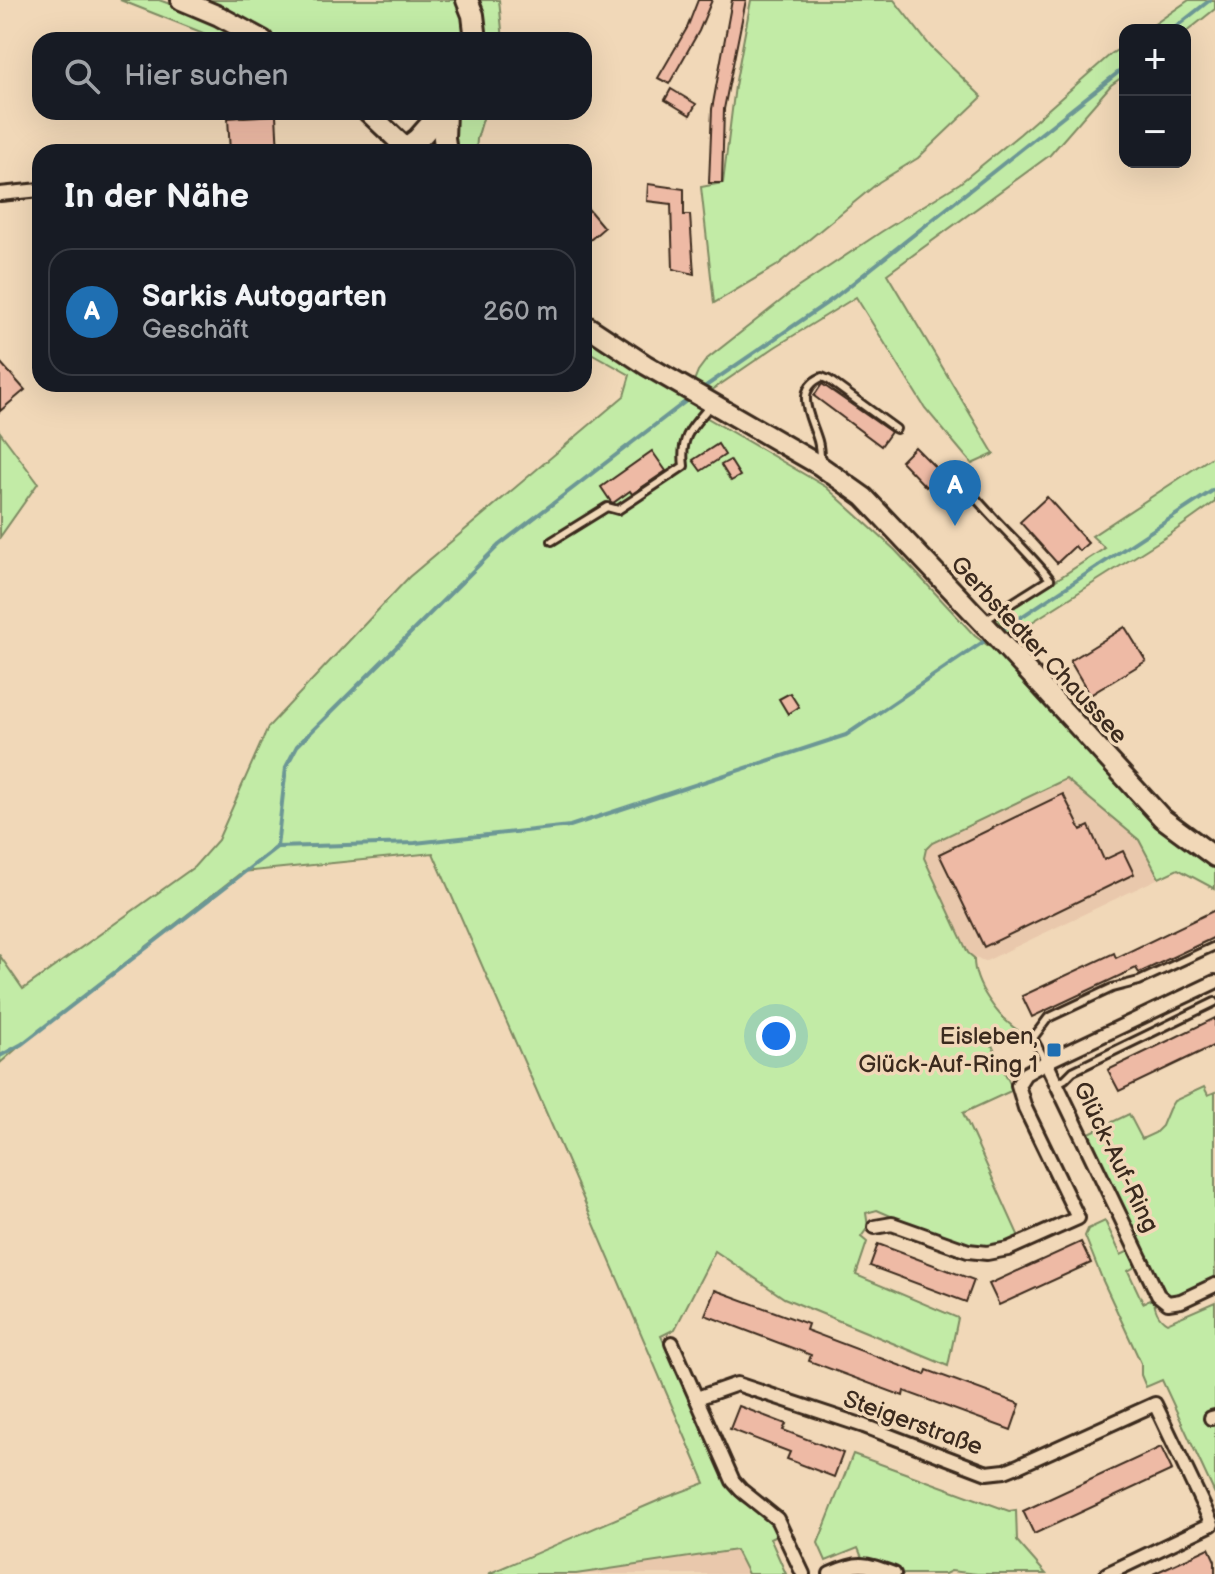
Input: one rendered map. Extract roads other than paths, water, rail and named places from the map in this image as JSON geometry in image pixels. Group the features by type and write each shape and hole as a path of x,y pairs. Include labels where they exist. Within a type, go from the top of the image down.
{"main road":[{"path":"181,0 248,32"},
{"path":"467,0 475,32"},
{"path":"376,120 398,144"},
{"path":"413,144 436,120"},
{"path":"443,120 445,144"},
{"name":"Gerbstedter Chaussee","path":"592,330 624,352 819,465 864,497 1162,818 1215,857"}],"street":[{"path":"0,194 32,191"},
{"name":"Glück-Auf-Ring","path":"1215,982 1046,1062 1158,1295 1168,1303 1181,1301 1215,1285"},
{"path":"875,1227 892,1224 968,1251 987,1253 1008,1249 1078,1218 1025,1108 1018,1085 1025,1074 1046,1062"},
{"path":"672,1343 733,1481 777,1519 803,1574"},
{"name":"Steigerstraße","path":"697,1398 737,1384 864,1426 987,1473 1020,1465 1155,1404 1212,1524 1107,1574"},
{"path":"830,1574 852,1564 868,1565 894,1574"}],"lane":[{"path":"819,465 820,446 805,395 812,381 822,377 829,380 896,429"},
{"path":"552,541 607,507 618,510 684,466 682,451 700,396"},
{"path":"964,484 985,511 1050,579 985,625"},
{"path":"1046,1062 1033,1038 1048,1018 1215,946"},
{"path":"1056,1084 1082,1066 1215,1002"}],"waterway":[{"path":"1180,24 1210,0"},
{"path":"700,390 834,298 1119,72"},
{"path":"0,1056 22,1044 277,847 286,767 297,746 499,545 690,398"},
{"path":"1000,631 1215,489"},
{"path":"277,847 415,843 570,826 846,735 989,638"}],"place":[{"name":"Sarkis Autogarten","path":"955,526"},
{"name":"Eisleben, Glück-Auf-Ring 1","path":"1054,1050"}]}
